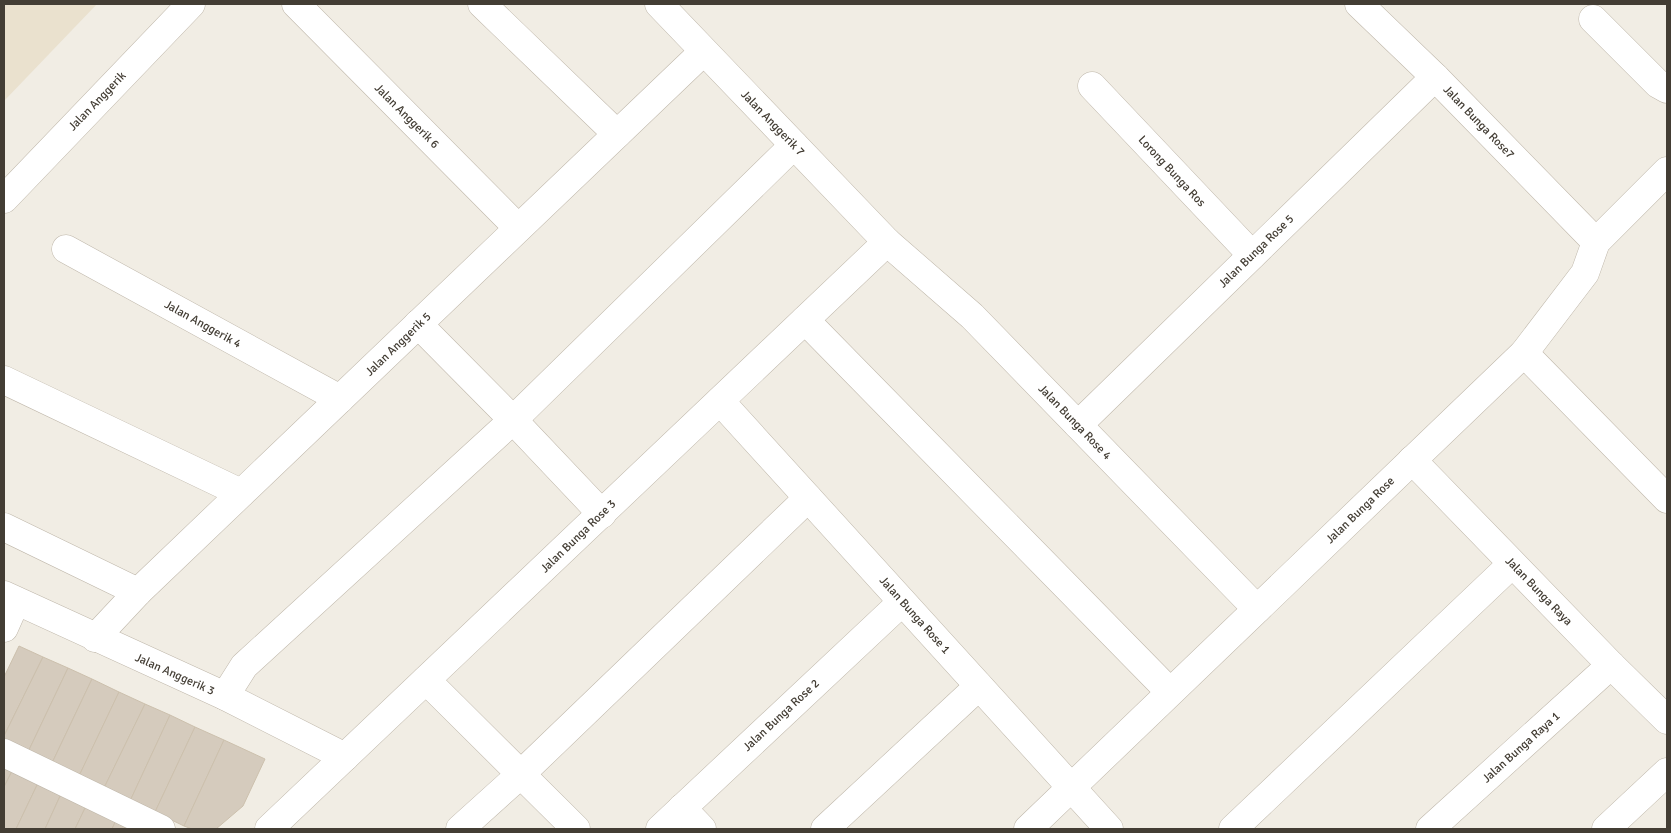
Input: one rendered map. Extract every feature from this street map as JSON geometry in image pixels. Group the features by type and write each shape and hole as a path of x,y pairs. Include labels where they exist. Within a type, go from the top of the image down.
{"street":[{"name":"Jalan Anggerik","path":"4,199 191,4"},
{"name":"Jalan Anggerik 6","path":"296,4 518,228"},
{"path":"482,4 616,134"},
{"name":"Jalan Anggerik 7","path":"659,4 887,242"},
{"name":"Jalan Bunga Rose7","path":"1359,4 1435,77 1596,242"},
{"path":"1593,19 1658,84 1667,88"},
{"name":"Jalan Anggerik 5","path":"95,638 138,592 703,52"},
{"name":"Jalan Bunga Rose 5","path":"1078,425 1435,77"},
{"name":"Lorong Bunga Ros","path":"1092,86 1252,256"},
{"path":"224,696 244,666 513,420 794,145"},
{"name":"Jalan Bunga Rose","path":"1028,829 1524,353 1585,273 1596,242 1667,171"},
{"name":"Jalan Bunga Rose 3","path":"269,829 887,242"},
{"name":"Jalan Bunga Rose 4","path":"887,242 972,316 1257,609"},
{"name":"Jalan Anggerik 4","path":"66,249 340,399"},
{"path":"805,320 1169,692"},
{"path":"418,324 602,514"},
{"path":"1524,353 1667,499"},
{"path":"4,380 241,493"},
{"name":"Jalan Bunga Rose 1","path":"720,402 979,686 1070,787 1104,828"},
{"name":"Jalan Bunga Raya","path":"1412,460 1667,720"},
{"path":"460,829 808,498"},
{"path":"4,527 138,592"},
{"path":"1233,829 1512,564"},
{"path":"4,628 10,598"},
{"name":"Jalan Anggerik 3","path":"10,598 224,696 345,757"},
{"name":"Jalan Bunga Rose 2","path":"660,829 902,602"},
{"name":"Jalan Bunga Raya 1","path":"1430,829 1611,665"},
{"path":"426,680 576,829"},
{"path":"825,829 979,686"},
{"path":"4,753 161,829"},
{"path":"1606,829 1667,772"},
{"path":"682,808 702,829"}],"shaded area":[{"path":"4,4 97,4 4,101"}],"building":[{"path":"19,646 43,657 4,736 4,677"},
{"path":"43,657 68,668 28,752 4,741 4,736"},
{"path":"68,668 92,679 52,763 28,752"},
{"path":"92,679 119,692 79,776 52,763"},
{"path":"119,692 145,704 104,788 79,776"},
{"path":"145,704 170,715 130,801 104,788"},
{"path":"170,715 195,727 155,812 130,801"},
{"path":"195,727 224,740 184,826 155,812"},
{"path":"224,740 265,759 243,806 216,829 192,829 184,826"},
{"path":"4,767 12,771 4,787"},
{"path":"12,771 38,783 16,829 4,829 4,787"},
{"path":"38,783 61,794 45,829 16,829"},
{"path":"61,794 86,806 75,829 45,829"},
{"path":"86,806 116,820 112,829 75,829"},
{"path":"116,820 137,829 112,829"}]}
